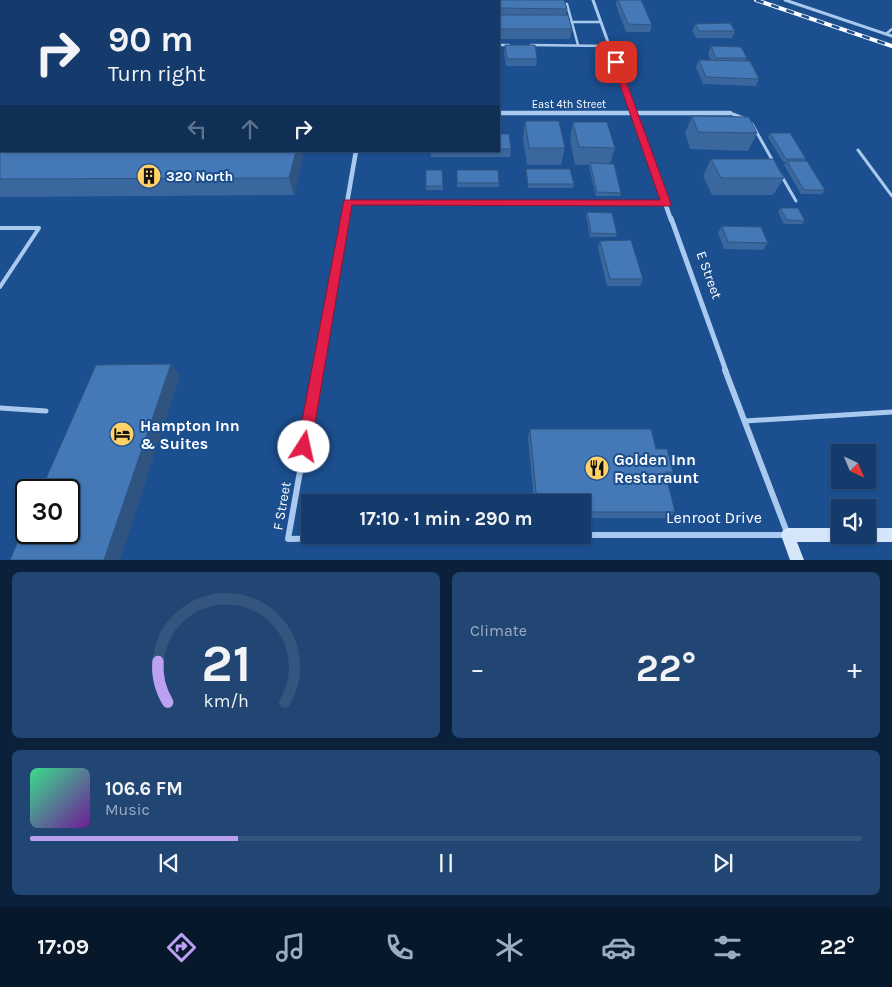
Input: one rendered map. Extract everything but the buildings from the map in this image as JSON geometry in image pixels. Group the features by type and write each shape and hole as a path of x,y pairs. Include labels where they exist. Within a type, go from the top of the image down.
{"street":[{"name":"E Street","path":"594,0 744,421 797,560"},
{"path":"785,0 892,36"},
{"name":"East 4th Street","path":"500,113 730,112"},
{"name":"F Street","path":"301,539 288,539 356,152"},
{"name":"Lenroot Drive","path":"591,535 831,535"},
{"path":"876,535 892,535"}],"lane":[{"path":"558,4 567,4 578,46"},
{"path":"563,22 601,22"},
{"path":"886,34 892,29"},
{"path":"500,45 509,45"},
{"path":"529,45 610,46"},
{"path":"730,112 746,119 752,124 796,201"},
{"path":"858,150 892,196"},
{"path":"347,202 666,204"},
{"path":"0,228 39,228 0,287"},
{"path":"0,408 46,411"},
{"path":"744,421 892,412"}],"railway":[{"path":"756,0 892,46"}],"place":[{"name":"320 North","path":"149,176"},
{"name":"Hampton Inn & Suites","path":"122,434"},
{"name":"Golden Inn Restaraunt","path":"597,468"}],"route":[{"path":"304,447 347,202 666,204 616,62"}]}
